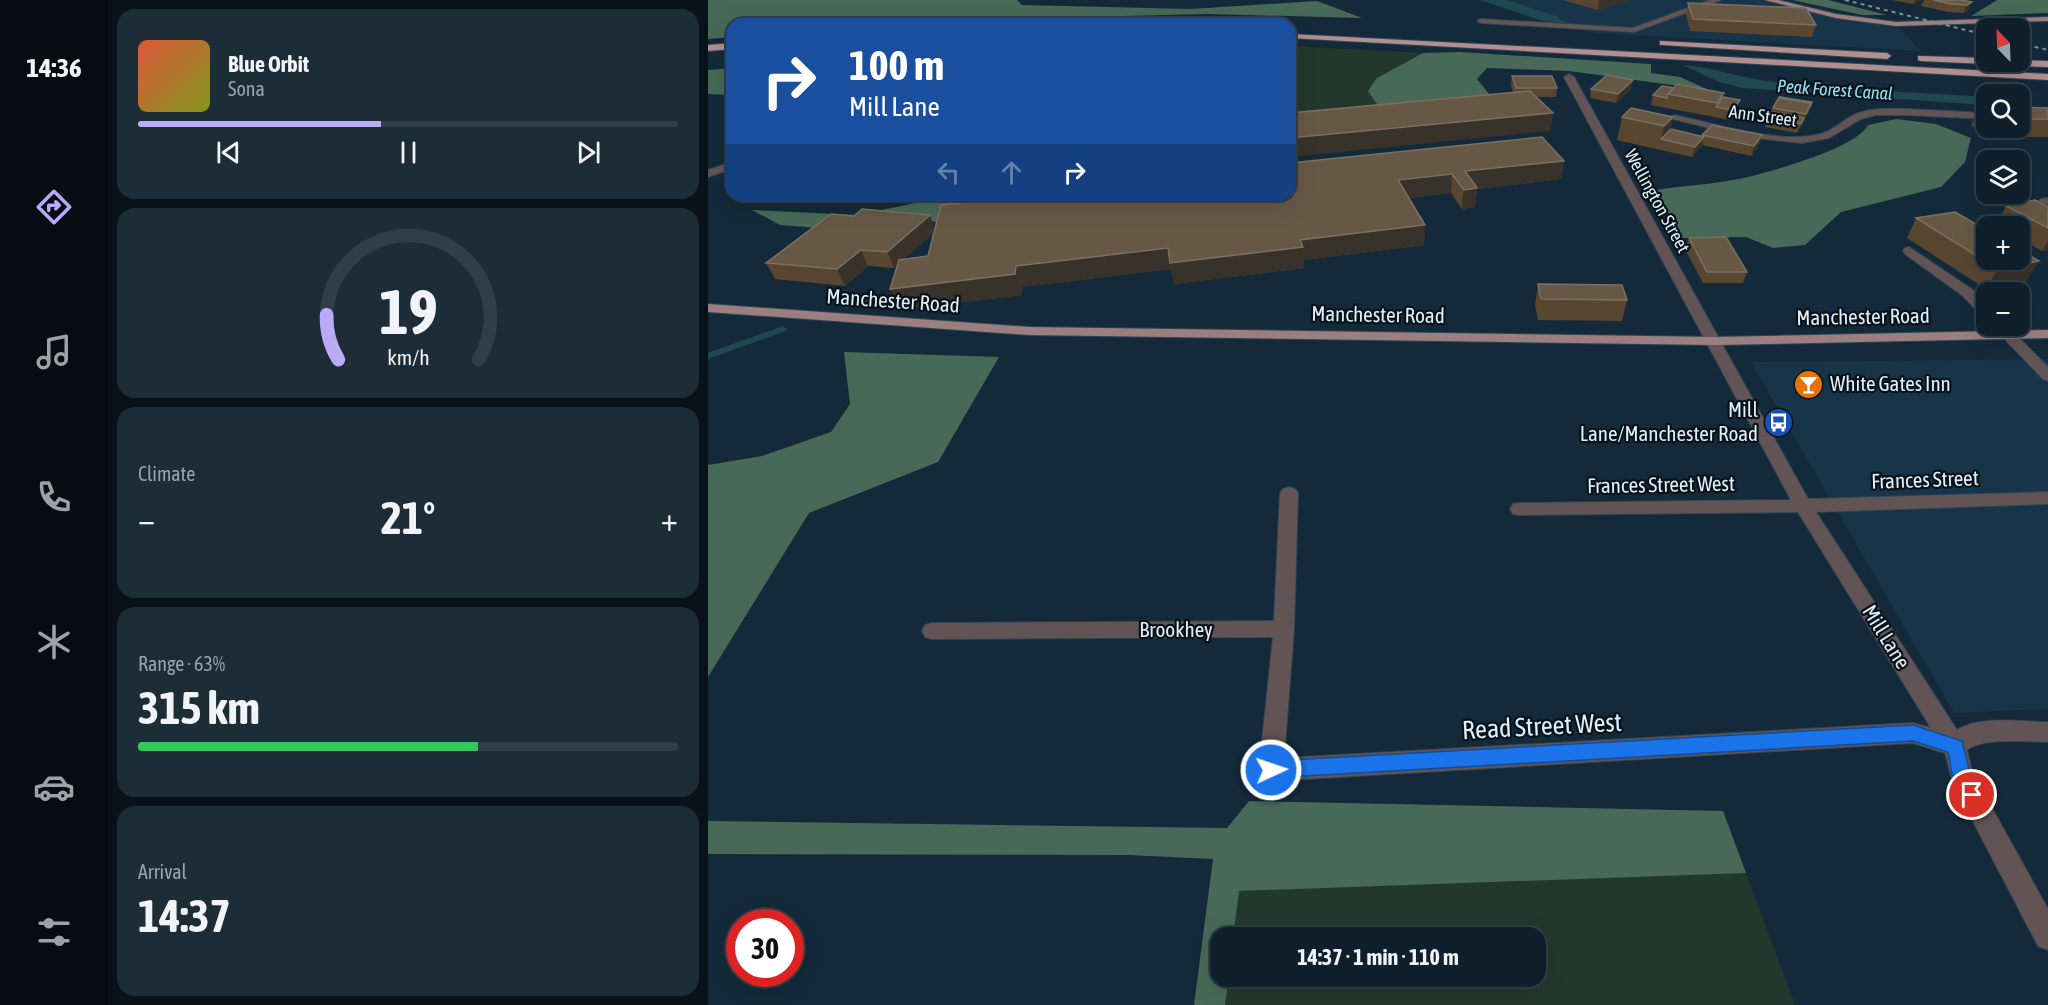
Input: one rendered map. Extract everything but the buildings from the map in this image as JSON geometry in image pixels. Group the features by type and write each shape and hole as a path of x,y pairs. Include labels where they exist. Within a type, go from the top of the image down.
{"highway":[{"path":"1296,36 2048,77"},
{"path":"1652,42 1897,57"},
{"path":"708,48 726,46"},
{"path":"1909,58 1976,61"},
{"path":"2030,63 2048,64"}],"main road":[{"path":"1769,0 1836,16 1896,24 2048,19"},
{"name":"Manchester Road","path":"708,308 1030,330 1715,341 1976,331"},
{"name":"Manchester Road","path":"2030,332 2048,334"}],"street":[{"path":"1481,21 1634,30 1717,0"},
{"name":"Wellington Street","path":"1569,77 1715,341"},
{"name":"Ann Street","path":"1674,118 1783,139 1818,138 1838,132 1860,115 1880,113 1976,116"},
{"path":"708,174 726,167"},
{"path":"1909,251 1968,293 1976,301"},
{"path":"2009,336 2048,376"},
{"name":"Mill Lane","path":"1715,341 1803,506 1955,746 1961,774 2048,936"},
{"path":"1284,629 1289,493"},
{"name":"Frances Street","path":"1803,506 2048,498"},
{"name":"Frances Street West","path":"1519,509 1803,506"},
{"name":"Brookhey","path":"932,631 1284,629"},
{"name":"Read Street West","path":"1284,629 1271,770 1913,733 1955,746"},
{"path":"1955,746 1968,735 1987,732 2048,732"}],"shaded area":[{"path":"708,0 1017,0 1022,5 1191,9 1317,1 1362,18 1208,14 1034,18 726,18 726,38 708,39"},
{"path":"1507,0 1769,0 1836,16 1896,24 1921,51 1594,33 1558,17"},
{"path":"1792,0 1828,0 1887,15 1862,15"},
{"path":"1997,0 2048,0 2048,13 1971,16"},
{"path":"1296,46 1423,53 1377,78 1385,116 1296,125"},
{"path":"1460,52 1651,64 1651,73 1680,77 1709,90 1569,71 1487,68 1477,79 1498,105 1385,116 1368,91 1377,78 1423,53"},
{"path":"726,68 726,95 708,94 708,70"},
{"path":"1896,119 1936,124 1971,138 1965,162 1941,187 1841,212 1805,245 1773,248 1746,237 1682,238 1656,190 1728,181 1779,169 1833,149 1861,133 1868,125"},
{"path":"925,201 1116,201 945,222 875,221 820,228 780,225 752,210 857,215"},
{"path":"844,352 999,357 938,462 809,513 708,677 708,465 762,456 831,432 850,404"},
{"path":"2048,359 2048,709 1954,713 1751,362"},
{"path":"1249,801 1723,811 1746,873 1239,891 1234,927 1210,927 1210,987 1228,987 1225,1005 1194,1005 1213,859 1128,855 708,854 708,821 1227,828"},
{"path":"1746,873 1795,1005 1225,1005 1228,987 1546,987 1546,927 1234,927 1238,891"}],"water":[{"path":"1480,0 1507,0 1559,17 1572,24 1543,21"},
{"name":"Peak Forest Canal","path":"1683,65 1774,82 1976,96 1976,104 1743,88 1719,82"}],"waterway":[{"path":"847,306 874,296"},
{"path":"708,356 783,329"}],"railway":[{"path":"1845,0 1976,33"},
{"path":"2030,46 2048,50"}],"place":[{"name":"White Gates Inn","path":"1809,384"},
{"name":"Mill Lane/Manchester Road","path":"1779,422"}],"route":[{"path":"1271,770 1913,733 1955,746 1961,774 1972,795"}]}
